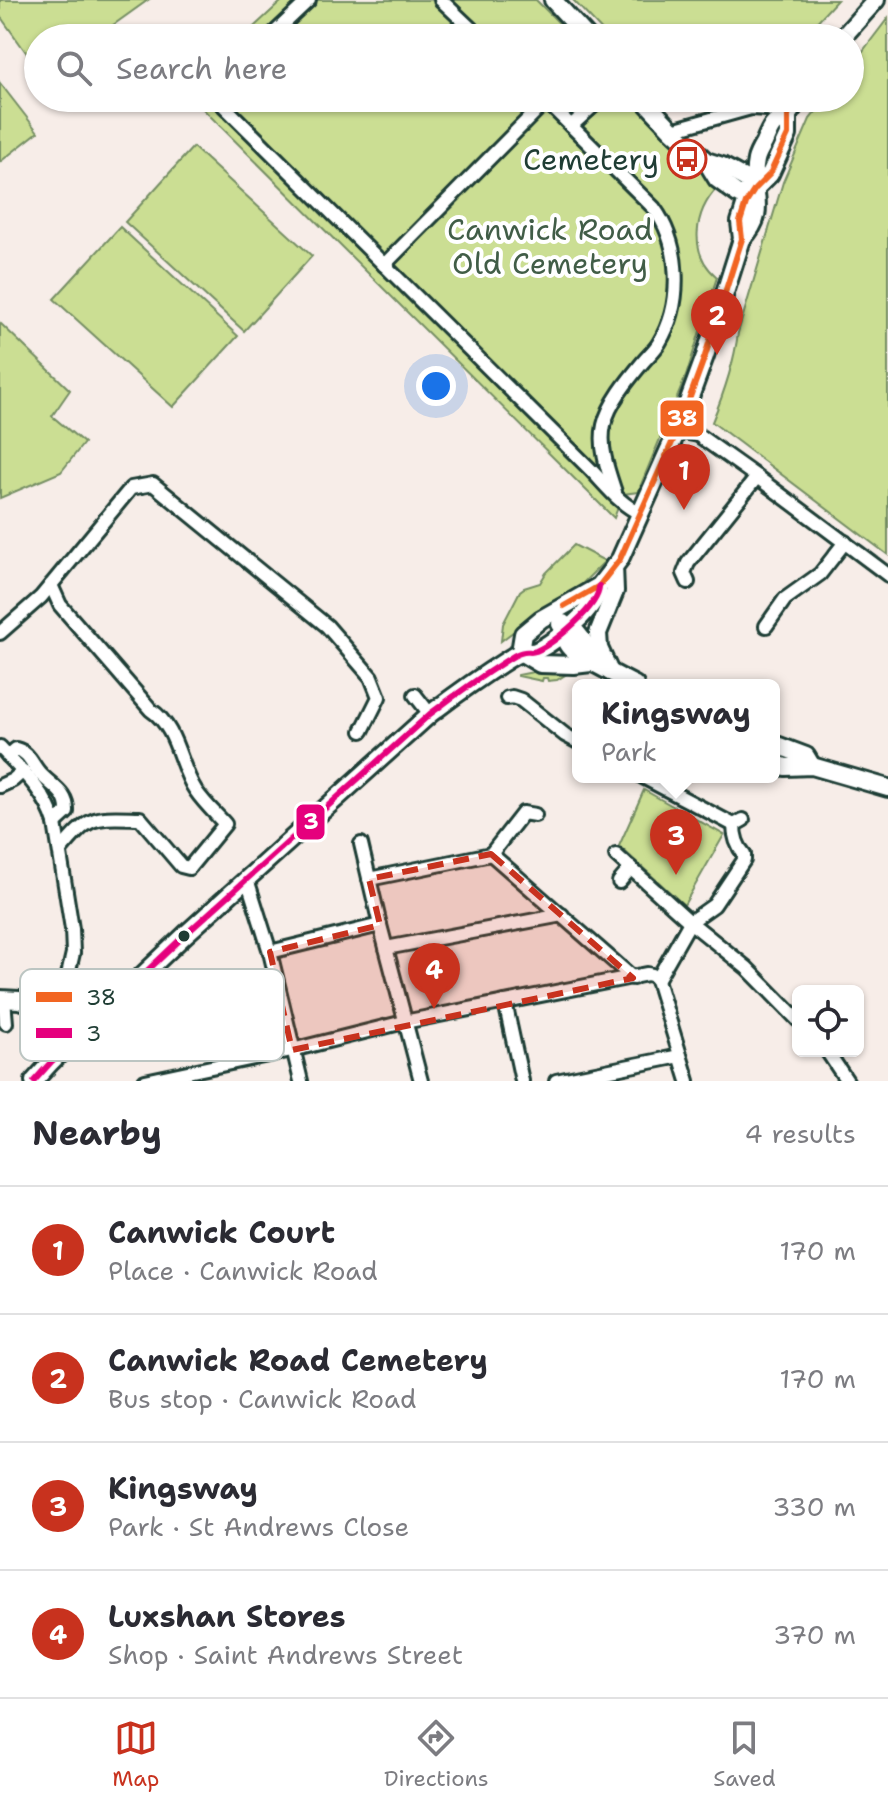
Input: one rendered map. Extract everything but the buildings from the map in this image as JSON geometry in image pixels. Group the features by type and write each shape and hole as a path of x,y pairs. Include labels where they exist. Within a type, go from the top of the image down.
{"main road":[{"path":"553,0 575,24"},
{"path":"855,24 876,0"},
{"path":"655,112 706,161 717,179 739,195 755,189 770,174 788,135 790,112"},
{"path":"520,652 523,634 541,619 599,586 620,559 679,427 742,239 752,229 759,203 755,189"},
{"path":"614,566 615,591 598,633 599,648 619,679"},
{"path":"151,969 430,714 520,652 534,652 593,602 599,593 599,586"},
{"path":"572,602 565,627 565,642 579,658 618,679"},
{"path":"520,652 540,664 592,663"},
{"path":"780,746 806,756 812,766"},
{"path":"780,765 812,766 888,788"},
{"path":"34,1081 52,1061"}],"street":[{"path":"284,24 309,0"},
{"path":"441,0 466,24"},
{"path":"230,112 617,499 641,514"},
{"path":"384,265 533,112"},
{"path":"558,112 654,208 673,255 676,282 670,318 658,345 614,402 604,424 605,460 617,499"},
{"path":"571,126 586,112"},
{"path":"672,130 737,112"},
{"path":"778,112 788,115"},
{"path":"679,427 698,435 888,575"},
{"path":"589,468 605,460"},
{"path":"688,582 684,573 688,563 757,477"},
{"path":"0,633 41,597 131,488 153,484 327,626 371,677 379,697 362,731"},
{"path":"766,626 785,599 820,574 845,542"},
{"path":"51,585 60,605 151,710 159,715 196,792 225,824 189,868 181,866 140,818 91,820 79,827 60,851"},
{"path":"415,695 430,714"},
{"path":"507,698 521,700 572,739"},
{"path":"565,735 572,730"},
{"path":"4,752 21,749 39,773 59,789 68,803 67,812 55,823"},
{"path":"4,752 45,797 55,823 72,929 70,969"},
{"path":"0,786 23,771"},
{"path":"654,783 737,827 739,848 744,854 744,860 714,905 690,922 657,980"},
{"path":"369,879 491,854 529,814 517,799"},
{"path":"361,844 421,1081"},
{"path":"491,854 633,978"},
{"path":"616,855 747,968 792,1014"},
{"path":"619,882 631,868"},
{"path":"247,879 274,969"},
{"path":"386,948 562,915"},
{"path":"270,952 380,925"},
{"path":"284,1052 404,1022 647,974 657,980 688,1081"},
{"path":"2,999 6,1023"},
{"path":"505,1002 522,1081"},
{"path":"284,1014 301,1081"},
{"path":"556,1081 680,1056"},
{"path":"831,1057 847,1081"},
{"path":"145,1081 242,1061"}],"highlighted area":[{"path":"491,854 633,978 292,1050 270,952 380,925 369,879"}],"green space":[{"path":"0,0 148,0 115,24 24,24 24,49 0,16"},
{"path":"283,0 536,0 560,24 257,24"},
{"path":"573,0 837,0 815,24 596,24"},
{"path":"888,18 888,555 712,422 728,378 738,333 783,182 816,112 864,112 864,50"},
{"path":"0,83 38,132 0,162"},
{"name":"Canwick Road Old Cemetery","path":"206,112 646,112 718,187 704,208 698,232 702,256 717,277 686,376 638,492 623,494 614,518"},
{"path":"193,147 312,256 244,331 125,222"},
{"path":"120,227 238,336 173,407 54,299"},
{"path":"0,323 70,390 52,416 84,443 61,472 0,498"},
{"path":"574,545 605,561 582,584 501,641 503,624 520,591 540,583"},
{"path":"543,670 570,672 557,680 548,681 547,678 542,681 518,676"},
{"path":"644,790 724,835 684,905 619,846"}],"transit line":[{"name":"38","path":"564,606 599,586 620,559 679,427 705,356 742,239 740,222 746,203 770,174 788,135 790,112"},
{"name":"3","path":"149,969 430,714 513,656 536,651 575,623 592,603 599,586"},
{"name":"3","path":"34,1081 52,1061"}],"place":[{"name":"Cemetery","path":"687,159"},
{"name":"Canwick Road Cemetery","path":"717,355"},
{"name":"Canwick Court","path":"684,510"},
{"name":"Kingsway","path":"676,875"},
{"name":"Luxshan Stores","path":"434,1009"}]}
